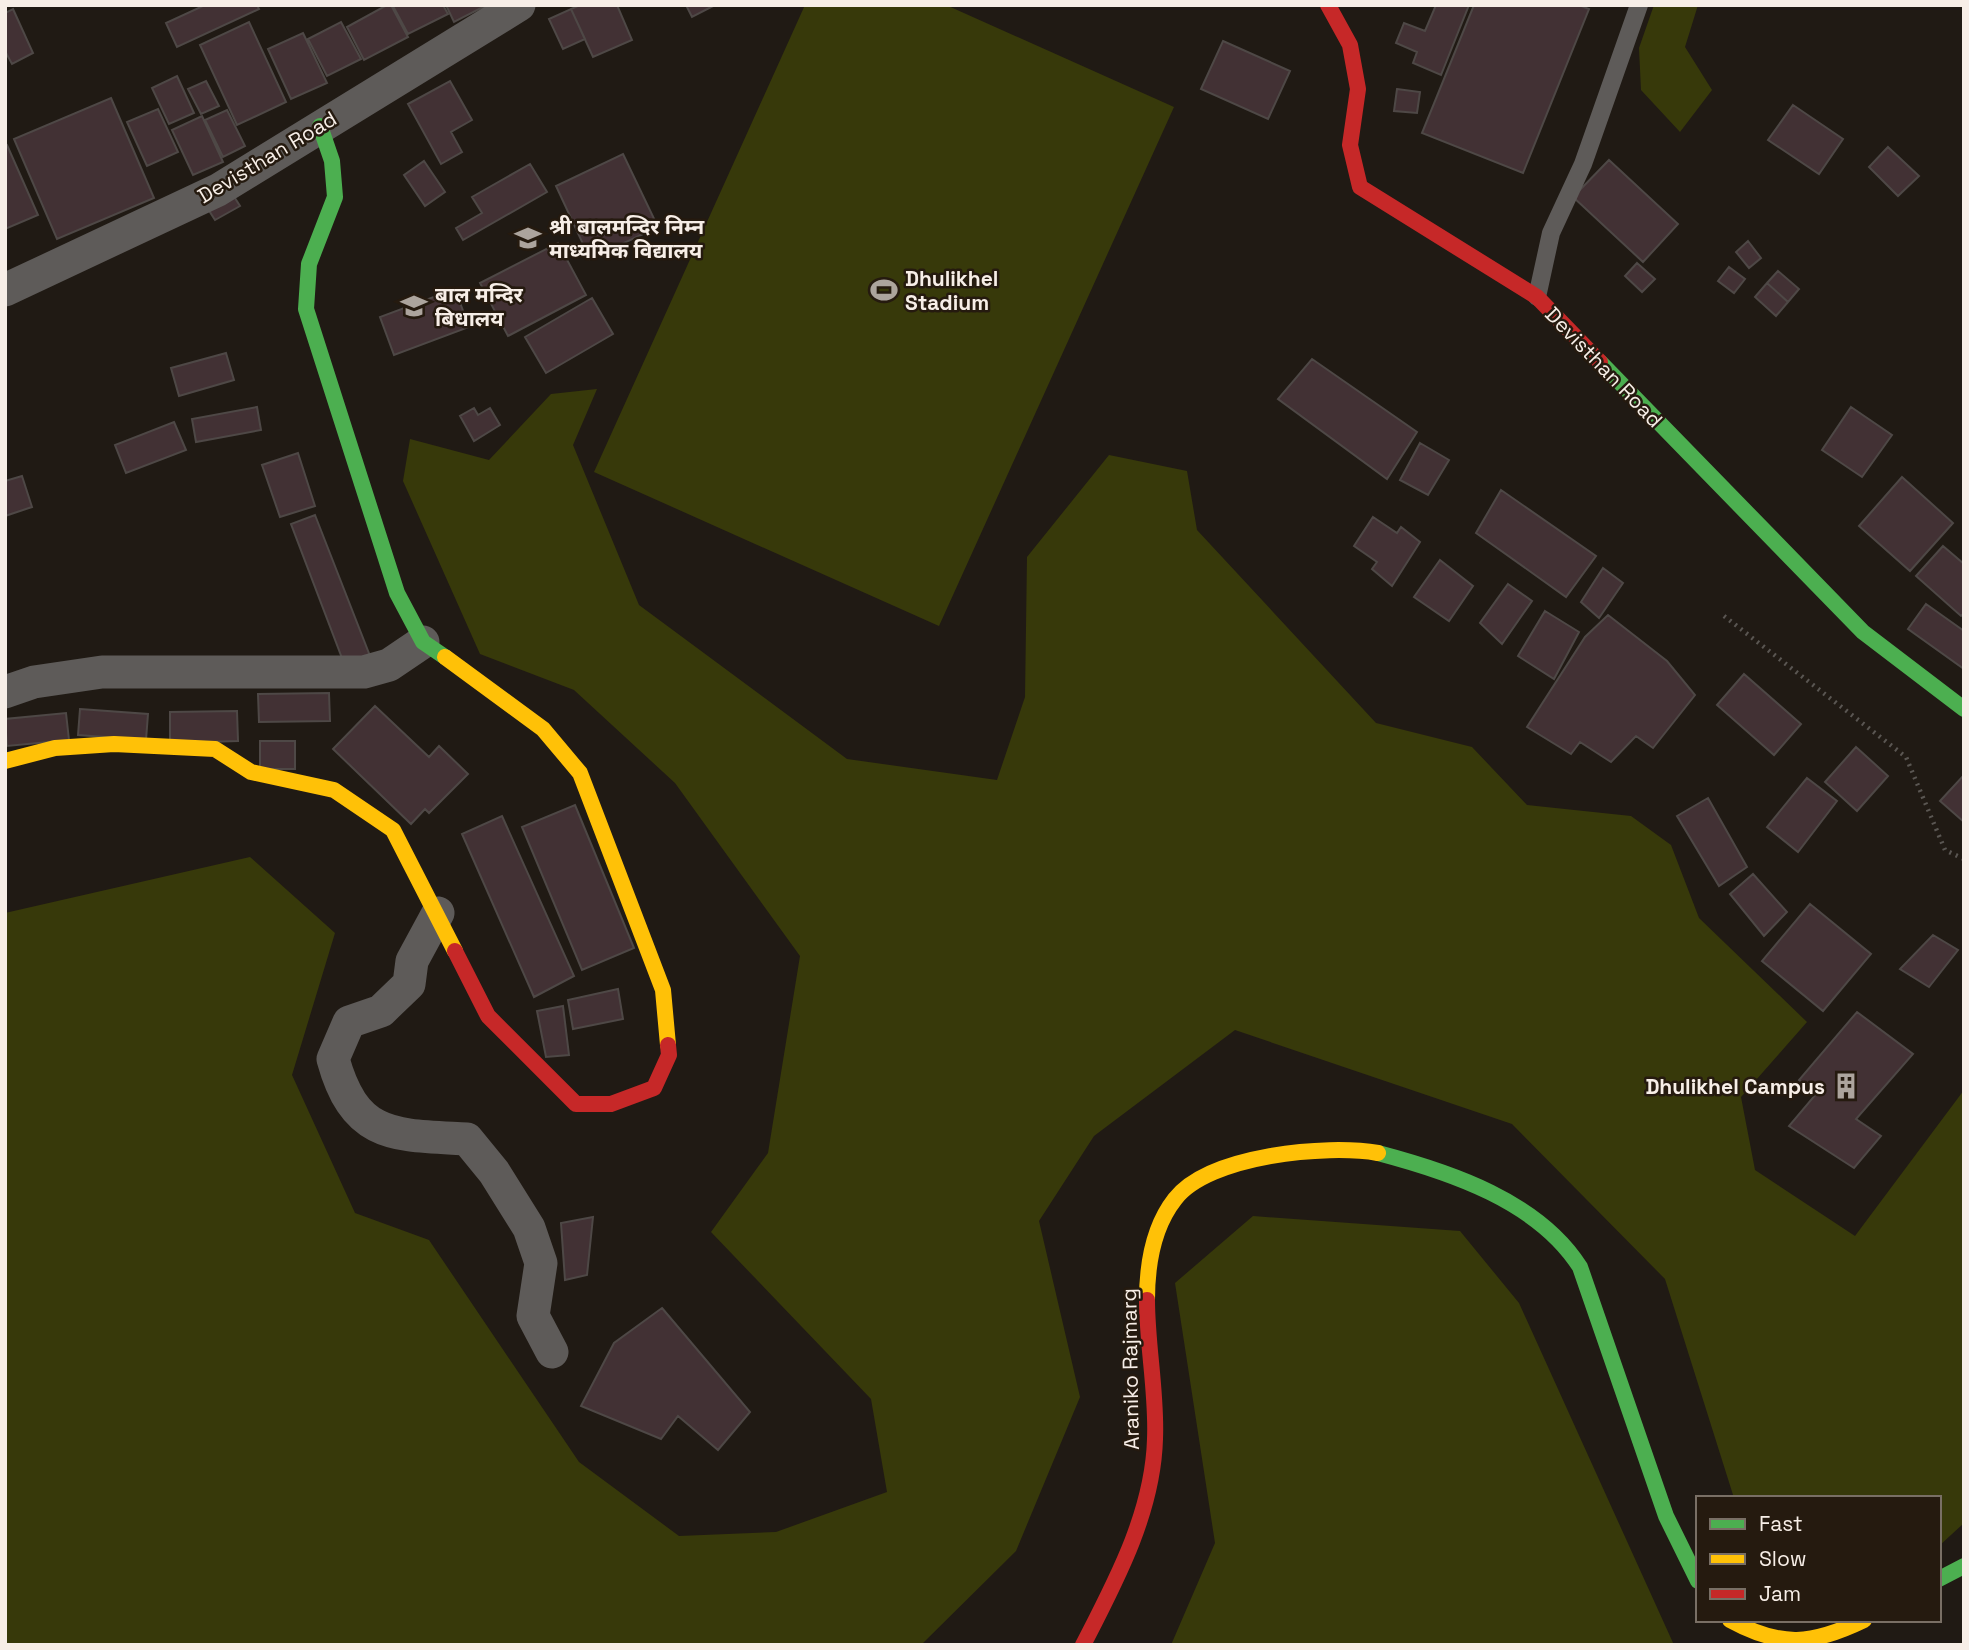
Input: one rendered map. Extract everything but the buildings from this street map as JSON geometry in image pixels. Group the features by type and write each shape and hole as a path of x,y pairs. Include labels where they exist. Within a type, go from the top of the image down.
{"main road":[{"name":"Devisthan Road","path":"1328,5 1350,45 1358,89 1350,145 1360,187 1537,297 1863,632 1964,709"},
{"path":"5,761 55,748 114,744 215,749 251,772 334,790 359,804 393,830 488,1016 576,1104 611,1104 654,1088 669,1055 663,990 580,773 543,729 489,687 423,642 397,593 306,309 309,264 335,197 332,161 320,126"},
{"name":"Araniko Rajmarg","path":"1083,1645 1112,1588 1142,1514 1155,1446 1149,1338 1150,1270 1157,1230 1177,1196 1222,1168 1282,1154 1366,1151 1414,1162 1511,1206 1562,1241 1580,1267 1666,1516 1696,1577"},
{"path":"1941,1578 1964,1566"},
{"path":"1733,1622 1762,1639 1804,1644 1831,1638 1860,1622"}],"street":[{"name":"Devisthan Road","path":"5,290 218,190 519,5"},
{"path":"5,692 34,682 102,672 364,671 389,665 423,642"},
{"path":"438,914 412,961 410,984 381,1011 349,1022 333,1059 348,1101 368,1121 408,1137 467,1139 495,1172 529,1228 541,1263 533,1316 552,1352"}],"lane":[{"path":"1537,297 1551,233 1583,164 1639,5"}],"path":[{"path":"1724,616 1906,757 1945,850 1964,859"}],"shaded area":[{"name":"Dhulikhel Stadium","path":"805,5 946,5 1174,107 939,626 594,472"},
{"path":"1654,5 1698,5 1685,47 1712,90 1680,132 1641,90 1639,48"},
{"path":"597,389 573,445 639,605 847,759 997,780 1025,697 1027,557 1109,455 1187,471 1197,530 1376,723 1472,747 1527,805 1631,816 1671,845 1699,918 1807,1022 1741,1097 1755,1170 1855,1236 1964,1090 1964,1523 1941,1544 1941,1496 1733,1496 1665,1279 1512,1124 1235,1030 1094,1136 1039,1221 1080,1397 1016,1551 921,1645 5,1645 5,913 250,857 335,933 292,1075 355,1213 429,1240 579,1462 679,1536 776,1532 887,1492 871,1399 711,1232 768,1153 800,956 675,783 574,690 480,654 403,481 410,439 489,460 551,394"},
{"path":"1253,1216 1460,1231 1519,1303 1674,1645 1171,1645 1215,1543 1175,1283"}],"traffic: fast":[{"path":"320,126 332,161 335,197 309,264 306,309 397,593 423,642 445,657"},
{"path":"1600,362 1863,632 1964,709"},
{"path":"1378,1153 1462,1180 1517,1207 1541,1224 1562,1244 1580,1267 1666,1516 1696,1577"},
{"path":"1941,1578 1964,1566"}],"traffic: slow":[{"path":"445,657 543,729 580,773 663,990 668,1045"},
{"path":"5,761 55,748 114,744 215,749 251,772 334,790 393,830 455,951"},
{"path":"1147,1300 1148,1274 1156,1234 1167,1210 1191,1184 1214,1172 1270,1156 1330,1150 1378,1153"},
{"path":"1734,1622 1765,1635 1797,1640 1828,1634 1859,1622"}],"traffic: jam":[{"path":"1328,5 1350,45 1358,89 1350,145 1360,187 1537,297 1600,362"},
{"path":"455,951 488,1016 576,1104 611,1104 654,1088 669,1055 668,1045"},
{"path":"1083,1645 1120,1571 1148,1493 1153,1466 1155,1422 1147,1300"}],"place":[{"name":"श्री बालमन्दिर निम्न माध्यमिक विद्यालय","path":"528,238"},
{"name":"Dhulikhel Stadium","path":"884,290"},
{"name":"बाल मन्दिर बिधालय","path":"414,306"},
{"name":"Dhulikhel Campus","path":"1846,1086"}]}
